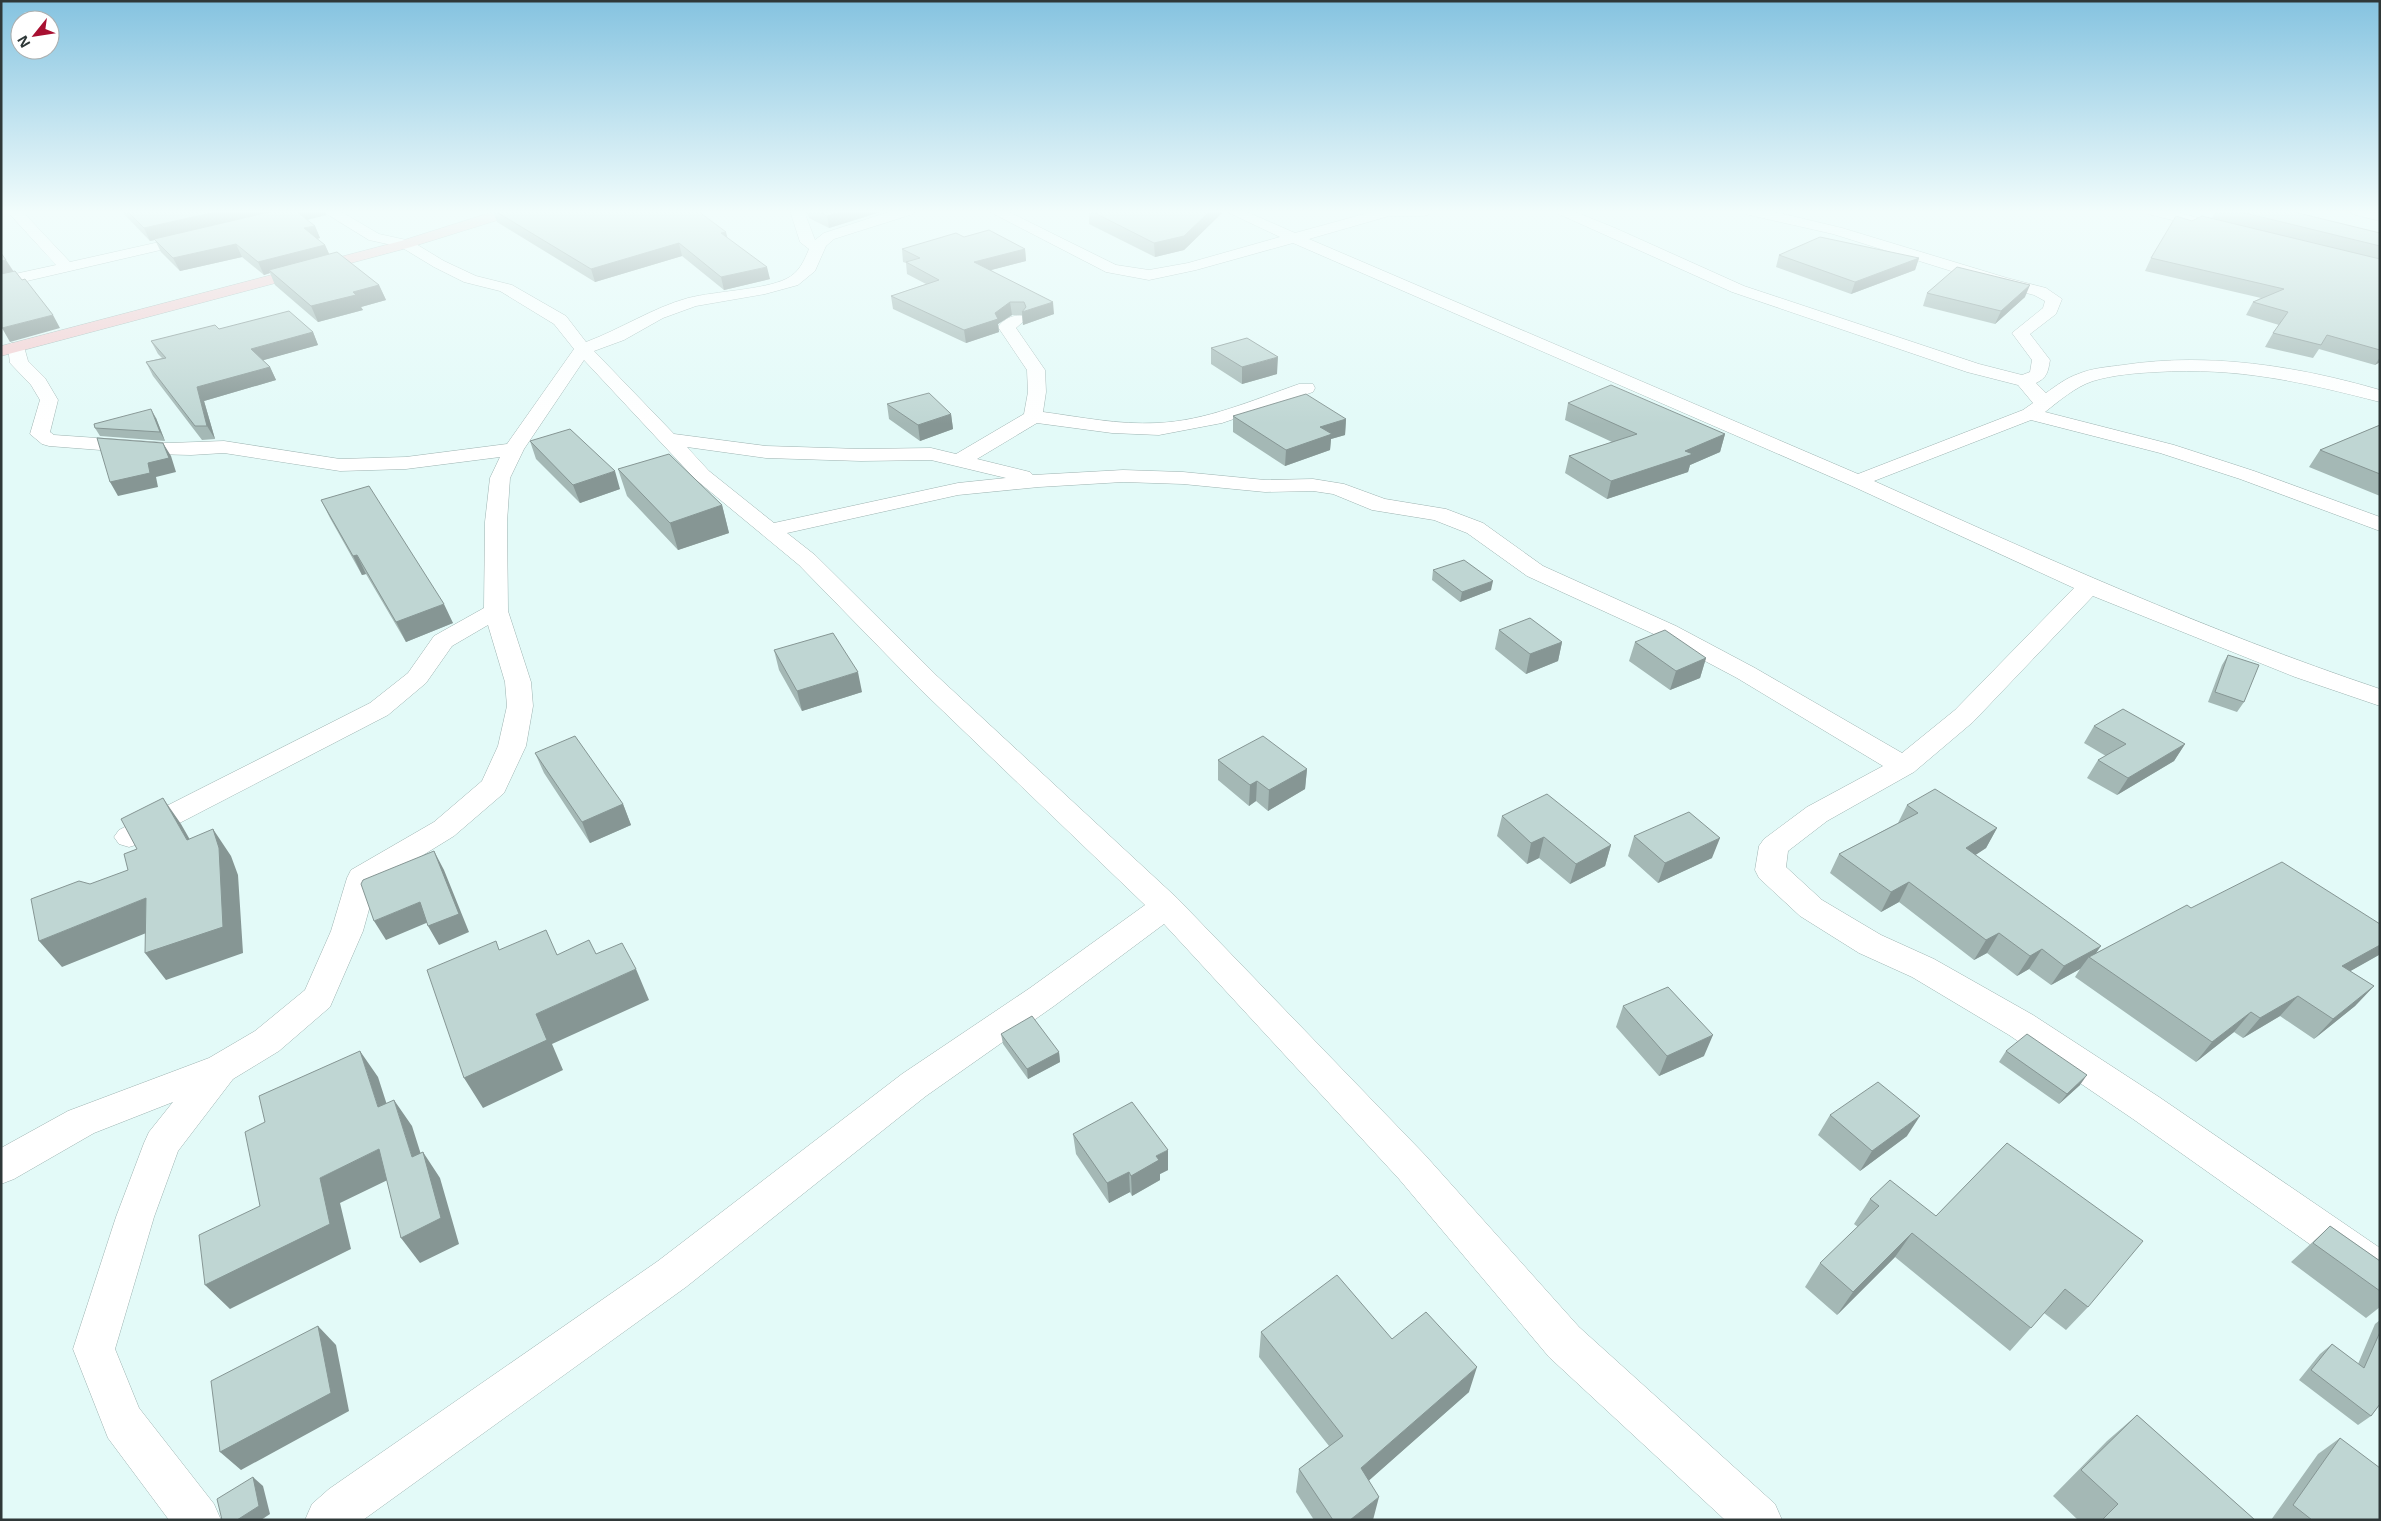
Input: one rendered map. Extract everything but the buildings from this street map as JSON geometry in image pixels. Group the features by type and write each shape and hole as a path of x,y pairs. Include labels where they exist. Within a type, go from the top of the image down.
{"main road":[{"path":"9,349 262,282"}],"street":[{"path":"482,282 506,288 560,320 582,349 702,475 807,560 935,688 1166,906 1412,1167 1564,1342 1759,1520"},
{"path":"1,1167 81,1122 221,1068 267,1041 318,998 347,931 362,878 444,829 494,786 512,746 520,706 518,682 496,611 496,522 500,478 514,449 564,372 582,349 618,336 657,314 684,305 792,282"},
{"path":"1396,282 1859,482 2089,586 2304,672 2380,698"},
{"path":"1723,282 1738,289 1974,368 2024,381 2038,375 2041,360 2021,332 2050,310 2054,299 2040,291 2002,282"},
{"path":"1017,320 1007,327 1036,370 1037,392 1033,417"},
{"path":"9,349 19,363 39,382 49,400 40,434 49,440 189,449 220,446 339,465 403,463 514,449"},
{"path":"1859,482 1870,475 2038,409 2084,378 2136,367 2176,365 2275,372 2380,396"},
{"path":"2024,381 2038,409 2247,475 2380,525"},
{"path":"960,460 987,446 1033,417 1116,427 1158,429 1203,423 1306,388"},
{"path":"668,439 766,452 861,455 931,454 1039,481"},
{"path":"770,530 958,489 1039,481 1123,476 1183,478 1265,486 1313,485 1337,488 1380,505 1438,514 1475,528 1535,571 1667,632 1746,673 1904,766"},
{"path":"2089,586 1964,716 1904,766 1817,814 1774,846 1770,870 1811,908 1870,944 1923,968 2021,1025 2146,1108 2380,1271"},
{"path":"128,837 379,709 417,678 443,641 496,611"},
{"path":"328,1520 345,1505 672,1274 914,1085 1042,997 1166,906"},
{"path":"198,1520 123,1423 94,1349 135,1217 162,1143 221,1068"}]}
